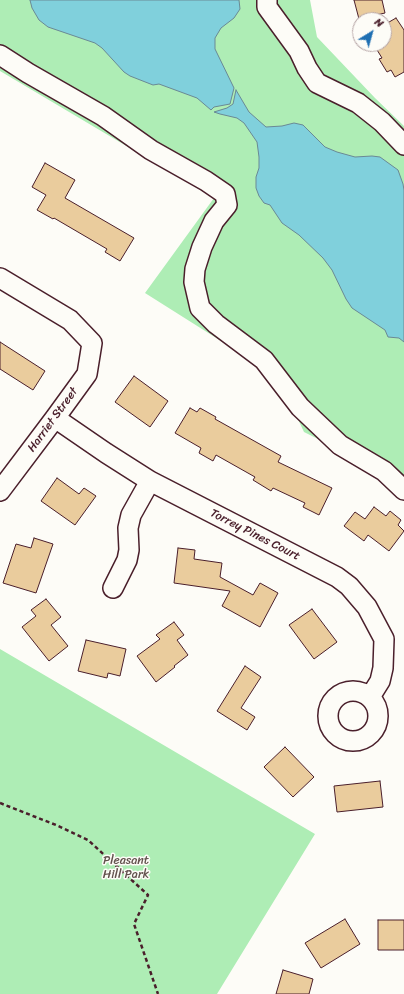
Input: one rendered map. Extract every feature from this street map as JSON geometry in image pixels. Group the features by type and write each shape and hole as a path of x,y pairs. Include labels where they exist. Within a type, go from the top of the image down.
{"street":[{"path":"267,0 267,7 299,51 307,68 317,83 358,103 382,122 404,145"},
{"path":"0,55 28,73 103,116 151,150 206,181 225,194 227,205 214,221 202,247 195,269 194,282 200,308 216,324 264,360 300,408 340,445 384,471 404,490"},
{"name":"Harriet Street","path":"0,278 70,320 92,343 86,374 56,418 0,491"},
{"name":"Torrey Pines Court","path":"56,418 106,453 150,481 337,577 358,595 367,607 384,639 383,668 380,681 370,697"},
{"path":"113,588 127,560 129,550 128,528 131,515 150,481"}],"path":[{"path":"0,803 56,825 88,840 148,895 134,924 158,994"}],"green space":[{"path":"0,0 310,0 317,37 404,126 404,499 368,464 304,432 278,377 145,293 214,198 0,71"},
{"name":"Pleasant Hill Park","path":"0,649 315,834 217,994 0,994"}],"water":[{"path":"30,0 239,0 240,9 234,18 221,28 215,38 215,49 234,88 230,104 214,107 211,110 197,98 159,84 153,85 130,76 124,72 102,48 95,43 48,27 39,20 32,8"},
{"path":"236,90 249,112 266,127 282,126 294,123 303,125 325,147 355,157 380,157 398,170 404,190 404,342 399,338 388,337 385,330 352,308 332,270 323,258 299,235 282,223 270,205 264,203 259,196 256,188 256,177 259,168 257,142 244,123 237,118 214,112 227,108 233,104"}],"building":[{"path":"354,0 382,0 385,12 357,12"},
{"path":"396,18 404,30 404,72 395,77 391,70 387,72 379,59 382,58 378,52 392,52 392,20"},
{"path":"45,163 75,180 65,198 134,238 120,261 105,252 107,249 54,218 53,219 37,210 46,195 32,187"},
{"path":"0,342 45,371 33,390 0,369"},
{"path":"134,376 168,401 150,427 115,402"},
{"path":"190,408 197,412 200,408 216,417 215,419 281,456 278,462 332,488 319,515 303,507 305,503 273,488 271,491 253,480 255,477 216,455 213,461 199,453 201,448 175,433"},
{"path":"57,478 79,494 84,488 96,496 75,525 41,501"},
{"path":"374,507 386,516 390,511 401,520 398,525 404,531 389,551 368,535 364,541 344,526 355,512 365,519"},
{"path":"34,538 53,544 36,593 3,583 16,544 31,548"},
{"path":"178,548 195,550 194,559 222,563 220,577 253,595 260,583 278,593 260,627 222,606 230,591 174,583"},
{"path":"46,599 61,617 51,625 68,646 49,661 22,627 36,616 31,610"},
{"path":"312,609 337,642 314,659 289,625"},
{"path":"174,622 184,635 177,640 188,655 156,682 137,656 160,639 156,635"},
{"path":"86,640 126,649 120,676 108,673 107,678 78,671"},
{"path":"245,666 261,677 241,708 255,717 247,730 217,711"},
{"path":"285,747 314,777 293,797 264,767"},
{"path":"380,781 383,807 337,812 334,786"},
{"path":"345,919 360,944 321,968 305,943"},
{"path":"378,920 404,920 404,950 378,950"},
{"path":"283,970 313,979 309,994 276,994"}]}
